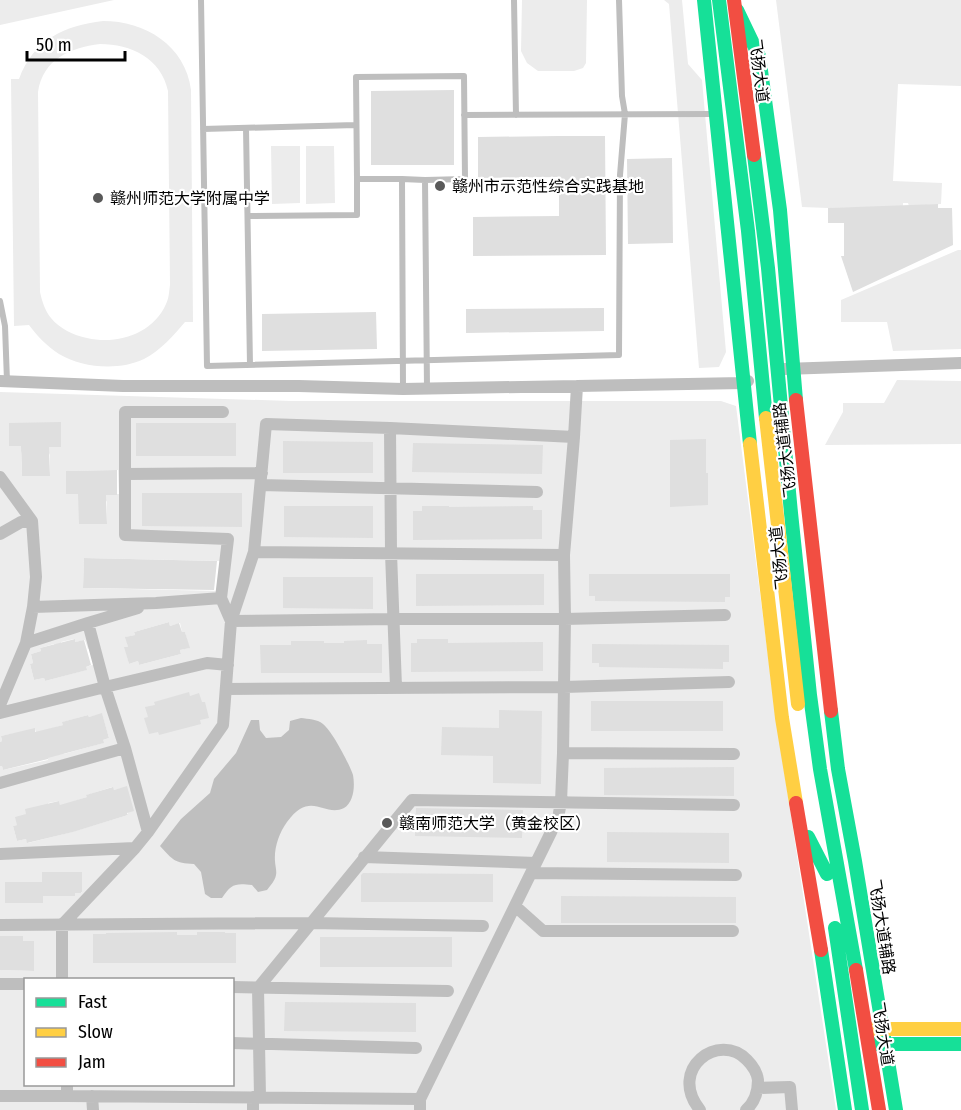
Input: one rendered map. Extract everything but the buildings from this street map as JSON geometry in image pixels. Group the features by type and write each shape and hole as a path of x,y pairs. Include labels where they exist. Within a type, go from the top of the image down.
{"street":[{"name":"飞扬大道辅路","path":"704,0 743,383 782,718 845,1110"},
{"name":"飞扬大道","path":"719,0 748,231 761,376 797,695 827,874 862,1109"},
{"name":"飞扬大道辅路","path":"734,2 759,56 780,210 792,368 838,769 896,1110"},
{"name":"飞扬大道","path":"734,2 768,268 791,513 820,769 879,1110"},
{"path":"768,268 780,210"},
{"path":"4,381 123,386 299,386 403,389 743,383 777,369 961,363"},
{"path":"0,1096 67,1090 92,1096 255,1102 420,1104 558,818 563,753 564,555 577,386"},
{"path":"223,412 125,412 125,535 228,539 221,598 231,621"},
{"path":"62,978 62,925 148,832 223,725 231,621 254,552 266,424 574,437"},
{"path":"390,428 396,687"},
{"path":"760,529 771,465"},
{"path":"126,474 261,479 391,489 537,492"},
{"path":"0,477 32,521 36,577 26,643 0,705"},
{"path":"791,513 814,562"},
{"path":"0,534 21,522 32,521"},
{"path":"254,552 564,555"},
{"path":"33,607 156,603 221,598"},
{"path":"26,643 88,622 156,603"},
{"path":"231,621 565,619 725,615"},
{"path":"88,622 148,832"},
{"path":"0,713 207,663 228,665"},
{"path":"226,689 564,687 729,682"},
{"path":"0,783 125,748"},
{"path":"563,753 734,754"},
{"path":"255,1102 259,1043 258,988 412,800 734,805"},
{"path":"799,819 827,874"},
{"path":"0,855 135,848"},
{"path":"364,857 533,868 736,875"},
{"path":"846,916 855,861"},
{"path":"515,906 543,931 733,931"},
{"path":"0,925 310,923 483,926"},
{"path":"0,984 24,984"},
{"path":"234,987 448,991"},
{"path":"866,1029 961,1029"},
{"path":"234,1043 416,1048"},
{"path":"868,1045 961,1044"},
{"path":"700,1110 693,1102 690,1092 689,1081 692,1069 709,1053 721,1050 733,1051 744,1056 752,1065 757,1076 758,1088 755,1098 746,1110"},
{"path":"758,1088 790,1087 792,1110"},
{"path":"92,1096 93,1110"}],"lane":[{"path":"201,0 207,366 619,355 620,175 625,114 622,96 619,0"},
{"path":"514,0 516,115"},
{"path":"248,216 357,215 356,77 464,76 465,179 357,179"},
{"path":"464,115 715,114"},
{"path":"203,129 356,125"},
{"path":"246,128 250,364"},
{"path":"402,179 403,389"},
{"path":"424,180 427,388"},
{"path":"0,302 5,326 4,381"}],"shaded area":[{"path":"0,0 114,0 0,25"},
{"path":"522,0 587,0 586,63 583,68 574,71 538,71 527,63 521,51"},
{"path":"664,0 682,0 688,64 702,80 726,352 719,367 699,368 669,4"},
{"path":"776,0 961,0 961,86 898,84 893,181 942,183 941,204 909,206 908,203 903,203 903,207 802,207"},
{"path":"103,21 134,25 161,39 181,60 191,90 193,322 185,322 161,347 144,359 112,366 89,365 68,359 46,344 29,325 14,326 11,79 19,79 25,65 42,44 63,31","holes":["112,45 133,50 152,62 159,70 168,91 170,285 166,304 160,314 143,330 122,338 98,340 77,335 58,325 47,312 40,292 38,92 46,71 60,57 89,46"]},
{"path":"271,146 300,146 300,203 272,204"},
{"path":"306,146 334,146 335,203 306,204"},
{"path":"961,250 961,349 893,351 887,322 841,322 841,300"},
{"path":"897,380 961,381 961,444 825,445 843,412 843,403 884,403"},
{"name":"赣南师范大学（黄金校区）","path":"0,392 291,401 721,401 736,406 776,718 836,1110 0,1110 0,970 34,971 34,942 23,941 23,936 0,936 0,766 3,770 48,760 47,755 64,754 103,743 103,740 109,738 102,714 89,717 88,715 63,722 63,725 36,733 35,729 1,736 2,741 0,742","holes":["9,423 61,423 61,447 46,447 50,455 50,476 22,476 21,453 24,446 9,446","118,470 119,494 103,495 107,502 107,524 82,494 66,494 66,471","142,493 242,493 242,527","84,558 221,561 220,591 83,588","169,622 170,626 180,623 189,648 180,650 181,654 139,665 138,661 129,664 125,648 128,647 126,637 135,635 134,632","74,639 75,642 85,640 88,649 91,648 95,664 86,667 86,670 45,681 44,678 34,680 30,664 33,663 31,654 41,651 40,648 54,644 56,650 62,648 61,642","112,787 114,790 127,787 128,815 28,843 26,839 17,841 13,826 17,825 26,814 49,808 48,803 59,801 60,806 87,797 87,795","42,872 82,872 82,893 75,893 75,896 68,896 68,893 60,893 59,896 43,893 43,903"]},
{"path":"301,718 323,724 340,748 353,775 354,789 350,802 344,808 337,810 310,806 303,807 296,812 279,836 275,851 276,875 267,890 258,892 252,885 237,885 231,887 222,898 211,898 205,894 201,872 194,864 174,860 160,846 181,819 210,793 214,779 236,753 251,720 259,720 260,730 266,738 281,737 289,730 290,721"}],"traffic: fast":[{"path":"704,0 750,444"},
{"path":"719,0 748,231 766,418"},
{"path":"737,10 759,56 780,210 796,400"},
{"path":"754,155 768,268 810,695 820,769 856,970"},
{"path":"831,711 838,769 896,1110"},
{"path":"808,837 827,874"},
{"path":"835,928 862,1110"},
{"path":"821,950 845,1110"},
{"path":"873,1044 961,1044"}],"traffic: slow":[{"path":"766,418 798,704"},
{"path":"750,444 782,718 796,803"},
{"path":"873,1029 961,1029"}],"traffic: jam":[{"path":"734,0 754,155"},
{"path":"796,400 831,711"},
{"path":"796,803 821,950"},
{"path":"856,970 879,1110"}],"place":[{"name":"赣州市示范性综合实践基地","path":"440,186"},
{"name":"赣州师范大学附属中学","path":"98,198"},
{"name":"赣南师范大学（黄金校区）","path":"387,823"}]}
